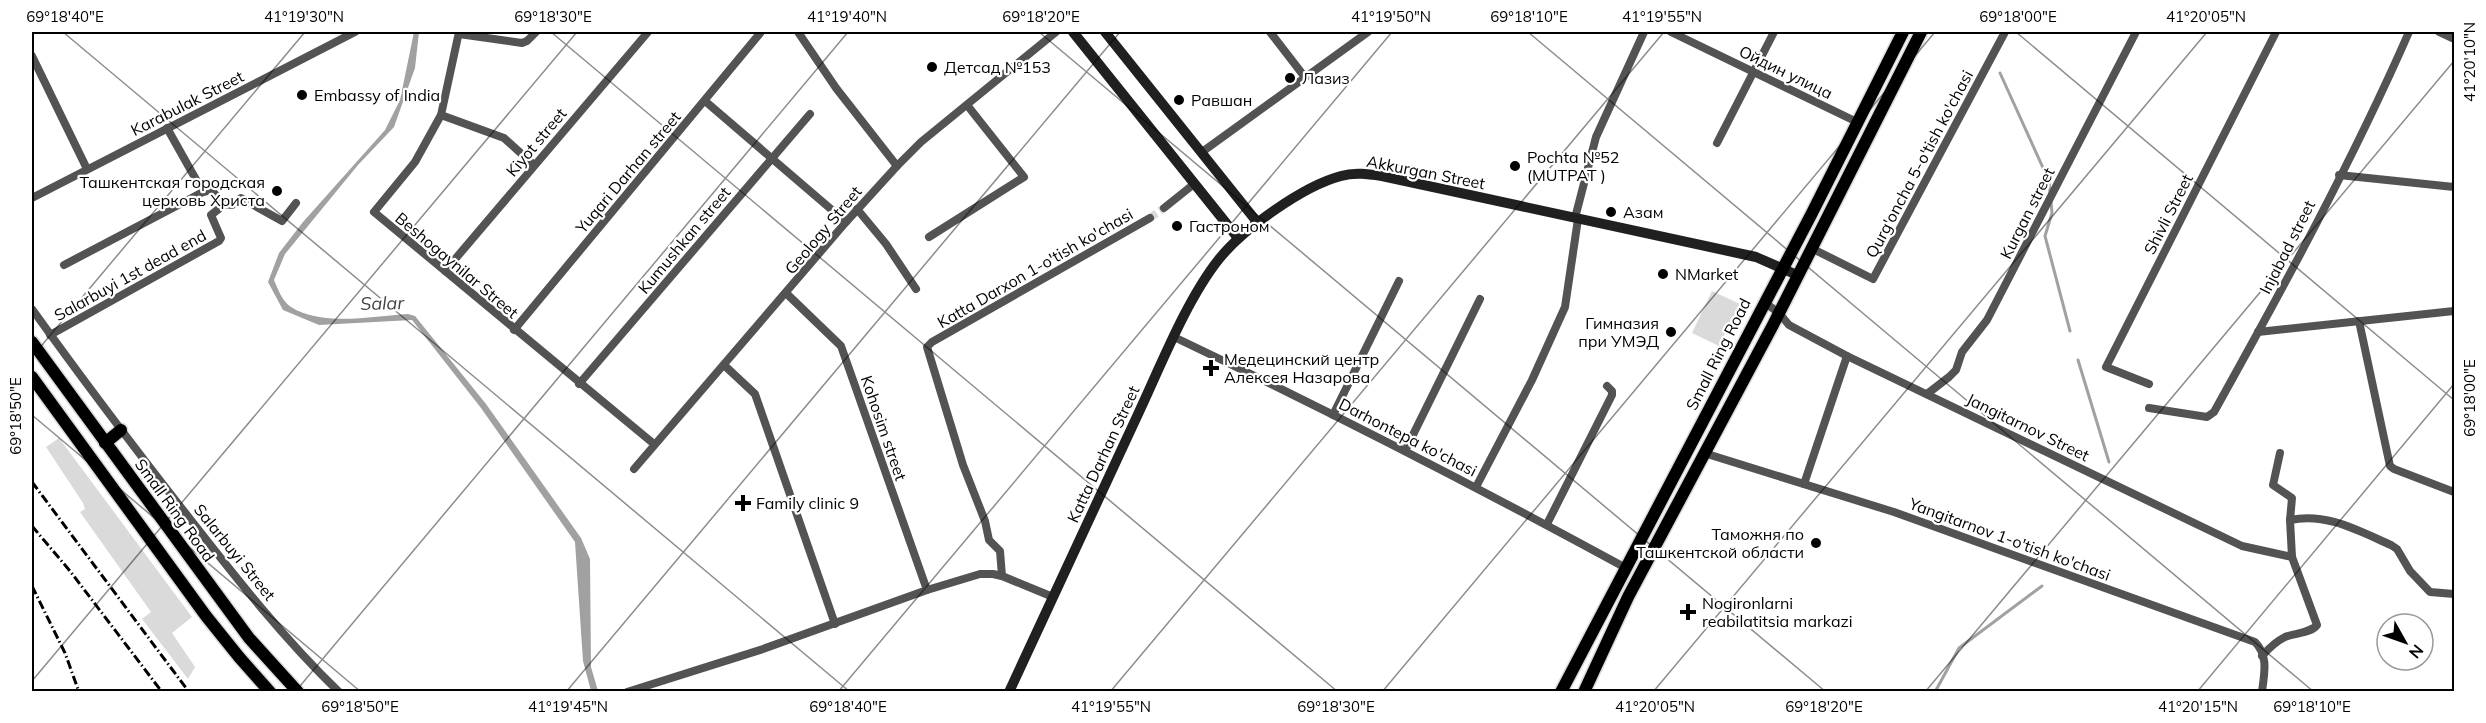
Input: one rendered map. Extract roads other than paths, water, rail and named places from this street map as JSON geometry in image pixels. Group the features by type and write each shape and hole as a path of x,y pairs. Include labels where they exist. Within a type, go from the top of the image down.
{"highway":[{"name":"Small Ring Road","path":"1561,692 1811,215 1903,32"},
{"name":"Small Ring Road","path":"1584,692 1618,616 1779,313 1921,32"},
{"name":"Small Ring Road","path":"32,342 249,638 298,692"},
{"path":"32,377 206,615 270,692"},
{"path":"105,442 121,430"},
{"path":"1626,568 1640,574"}],"main road":[{"path":"1073,32 1238,238"},
{"path":"1105,32 1257,222"},
{"name":"Akkurgan Street","path":"1238,238 1257,222 1330,180 1356,174 1382,176 1756,257 1797,275"},
{"name":"Katta Darhan Street","path":"1009,692 1174,337 1211,270 1238,238"},
{"path":"1579,692 1618,616"}],"street":[{"name":"Karabulak Street","path":"32,198 355,32"},
{"path":"459,33 522,43 528,42 536,32"},
{"name":"Kiyot street","path":"445,271 648,32"},
{"name":"Yuqari Darhan street","path":"514,330 761,32"},
{"path":"798,32 843,98 897,166"},
{"name":"Geology Street","path":"634,469 787,294 857,209 897,166 921,142 1056,32"},
{"path":"1269,32 1304,76"},
{"path":"1202,152 1304,76 1368,32"},
{"path":"1476,487 1532,380 1565,307 1577,218 1596,137 1644,32"},
{"name":"Ойдин улица","path":"1671,32 1857,122"},
{"path":"1717,143 1774,32"},
{"name":"Qurg'oncha 5-o'tish ko'chasi","path":"1811,249 1873,279 2005,32"},
{"name":"Kurgan street","path":"1927,394 1956,370 1962,352 1987,320 2136,32"},
{"name":"Shivli Street","path":"2149,384 2106,367 2276,32"},
{"name":"Injаbаd street","path":"2149,408 2207,417 2214,412 2381,95 2409,32"},
{"path":"2439,32 2454,39"},
{"name":"Beshogaynilar Street","path":"459,33 441,115 415,162 374,212 654,444"},
{"path":"32,56 87,169"},
{"path":"705,101 846,222"},
{"path":"929,237 1024,177 967,105"},
{"name":"Kumushkan street","path":"579,384 810,114"},
{"path":"441,115 504,138 534,165"},
{"path":"167,128 203,192"},
{"path":"2339,175 2454,187"},
{"path":"1164,208 1194,184"},
{"path":"64,265 211,189 225,204 232,205 241,198 282,221 296,203"},
{"name":"Salarbuyi 1st dead end","path":"50,335 216,244 220,238 211,214 225,204"},
{"path":"857,209 886,244 916,289"},
{"name":"Katta Darxon 1-o'tish ko'chasi","path":"1002,576 1000,551 989,540 985,521 963,465 927,347 932,342 1150,218"},
{"path":"1333,414 1399,281"},
{"name":"Kohosim street","path":"787,294 841,346 927,590"},
{"path":"1405,451 1480,299"},
{"name":"Jangitarnov Street","path":"1764,302 1779,313 1789,325 1847,356 2242,546 2292,557"},
{"name":"Salarbuyi Street","path":"32,309 121,430 219,556 339,692"},
{"path":"2258,332 2454,311"},
{"path":"2359,321 2390,466 2454,492"},
{"name":"Darhontepa ko'chasi","path":"1174,337 1476,487 1626,568"},
{"path":"1804,484 1847,356"},
{"path":"724,365 755,394 835,624"},
{"path":"1547,524 1612,395 1612,391 1607,386"},
{"name":"Yangitarnov 1-o'tish ko'chasi","path":"1704,453 1894,512 2255,642 2262,656"},
{"path":"2262,692 2266,666 2262,656 2272,644 2316,628 2292,557 2290,520 2292,498 2273,485 2280,453"},
{"path":"2290,520 2298,518 2333,520 2391,545 2397,549 2410,571 2430,592 2454,594"},
{"path":"627,692 980,574 1002,576 1053,597"}],"waterway":[{"path":"2000,73 2049,181 2050,192"},
{"path":"2051,202 2052,213 2045,236 2070,331"},
{"path":"2078,360 2109,462"},
{"path":"1935,692 1959,648 2042,586"}],"tunnel":[{"path":"1150,218 1164,208"}],"railway":[{"path":"32,482 189,692"},
{"path":"32,526 70,571 162,692"},
{"path":"32,586 65,653 79,692"}],"place":[{"name":"Детсад №153","path":"932,67"},
{"name":"Лазиз","path":"1290,78"},
{"name":"Embassy of India","path":"302,95"},
{"name":"Равшан","path":"1179,100"},
{"name":"Pochta №52 (MUTPAT )","path":"1515,166"},
{"name":"Ташкентская городская церковь Христа","path":"277,191"},
{"name":"Азам","path":"1611,212"},
{"name":"Гастроном","path":"1177,226"},
{"name":"NMarket","path":"1663,274"},
{"name":"Гимназия при УМЭД","path":"1671,332"},
{"name":"Медецинский центр Алексея Назарова","path":"1211,368"},
{"name":"Family clinic 9","path":"743,503"},
{"name":"Таможня по Ташкентской области","path":"1816,543"},
{"name":"Nogironlarni reabilatitsia markazi","path":"1688,612"}],"water label":[{"name":"Salar","path":"382,303"}]}
